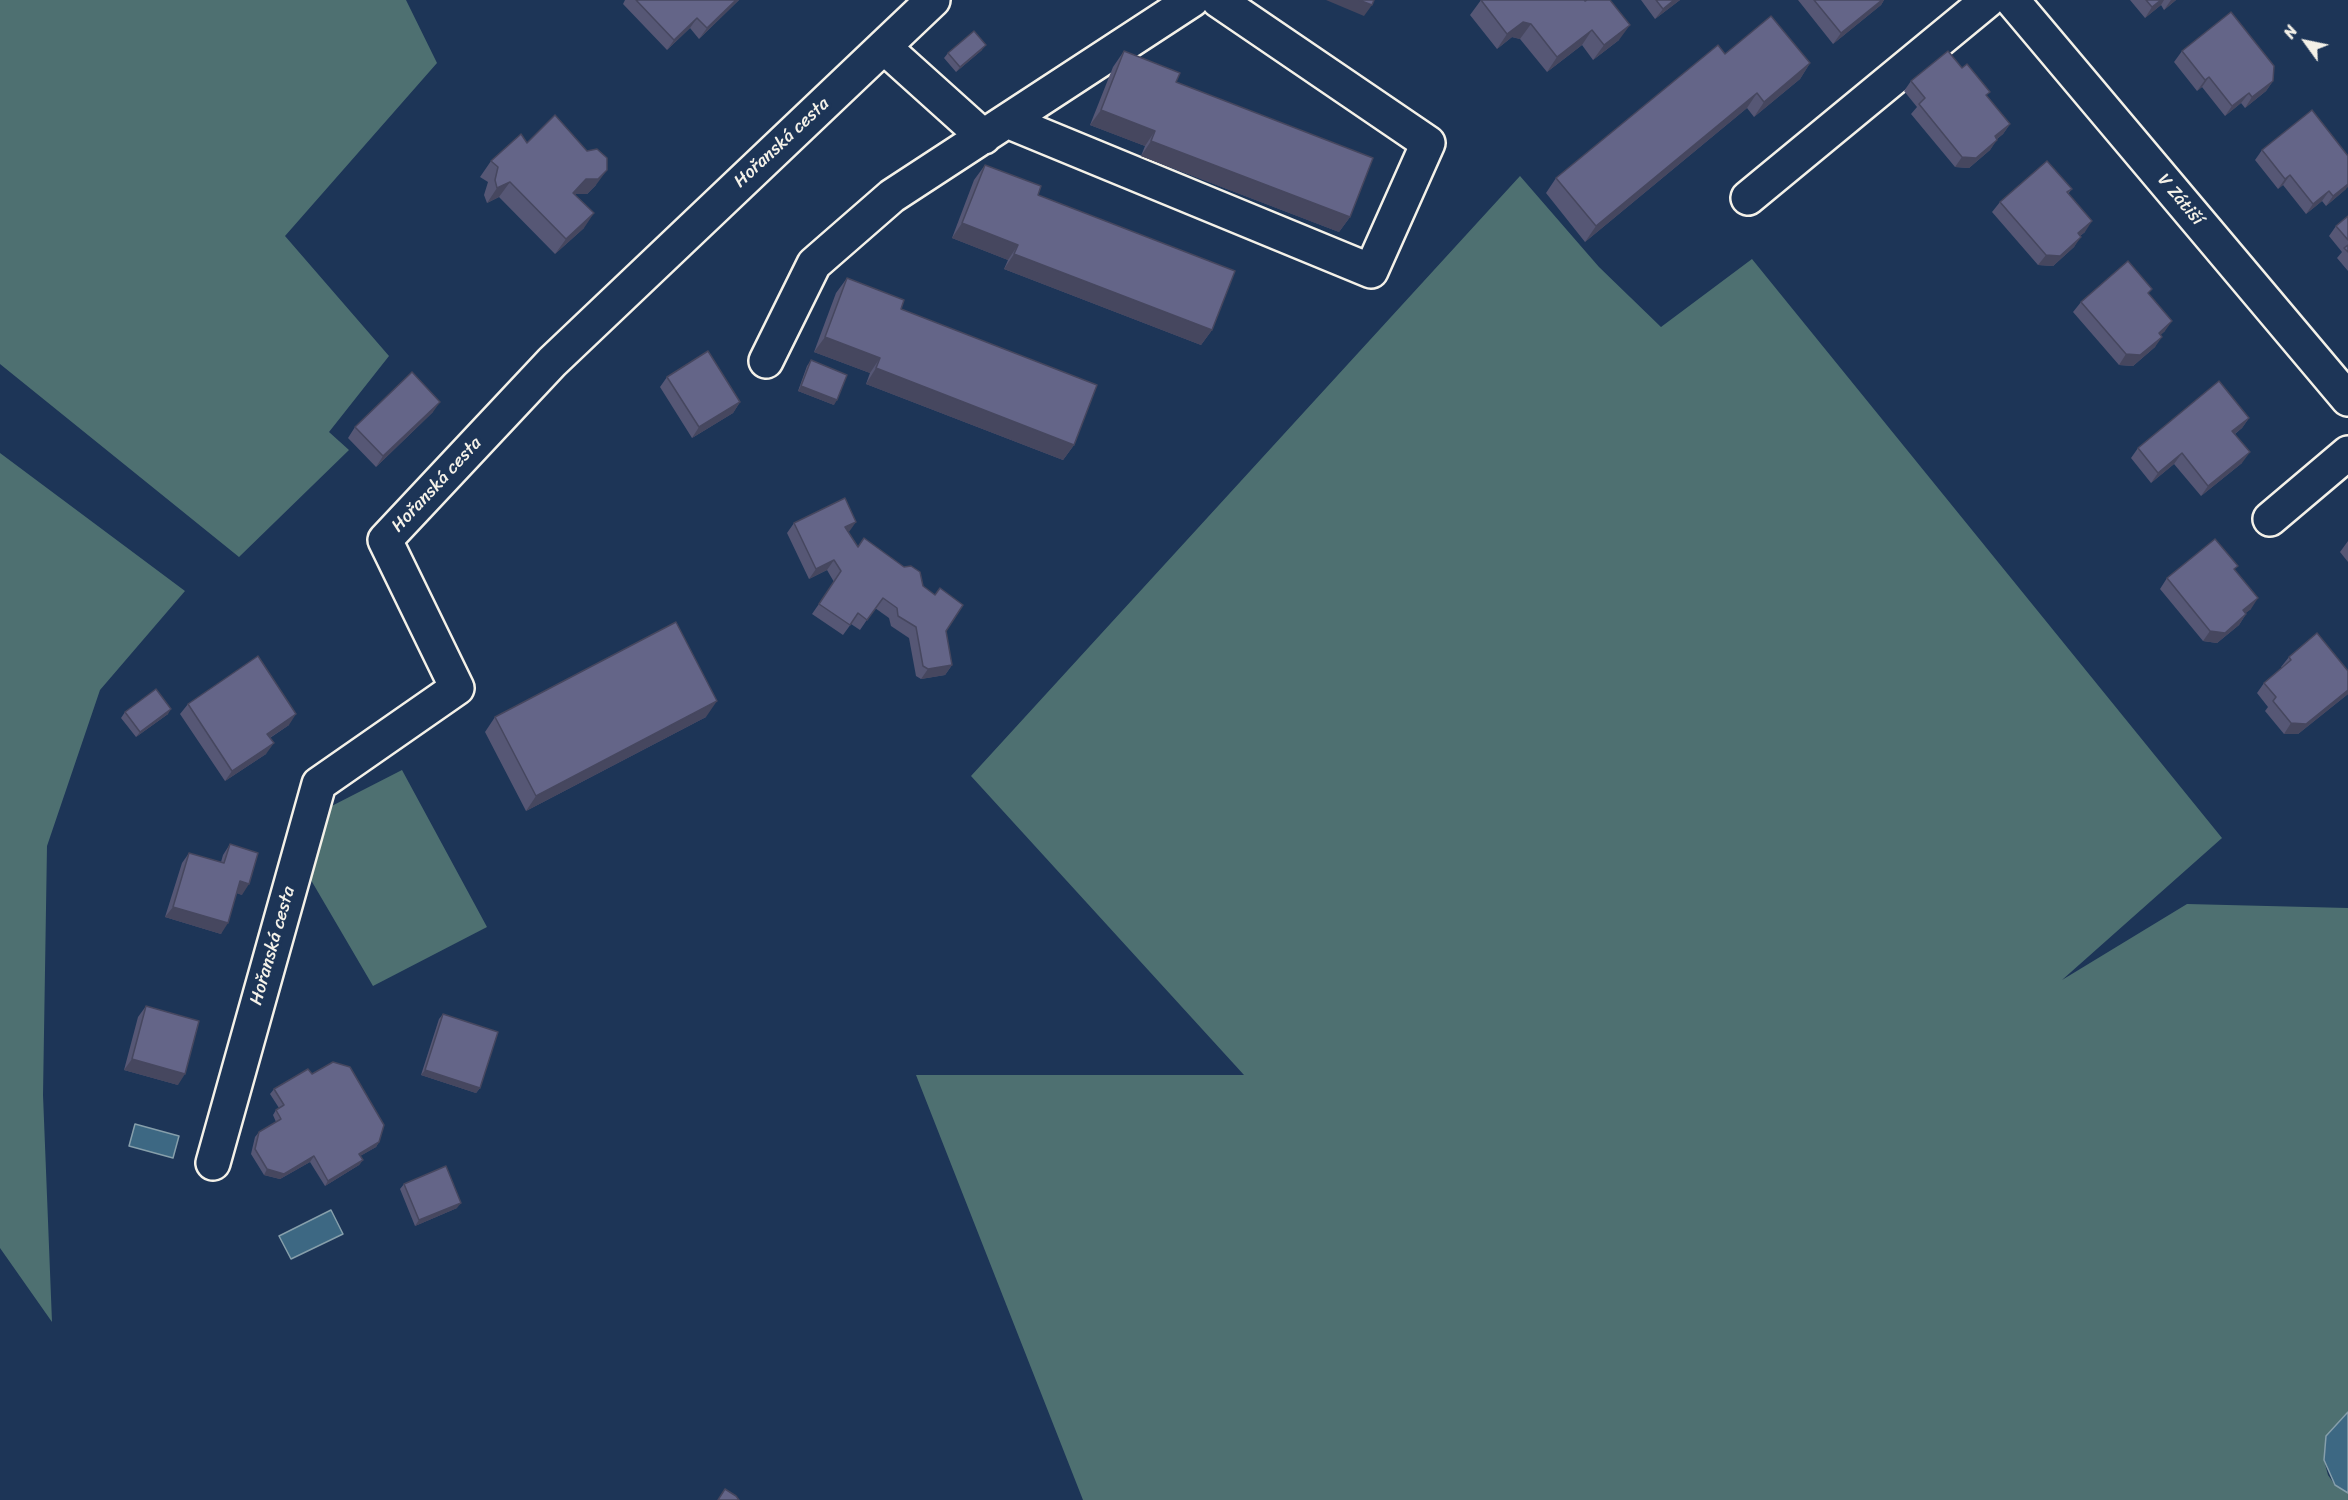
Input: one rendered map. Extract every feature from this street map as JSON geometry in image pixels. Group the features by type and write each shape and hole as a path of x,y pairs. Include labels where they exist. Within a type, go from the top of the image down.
{"street":[{"name":"Hořanská cesta","path":"213,1163 319,784 457,688 385,540 552,362 933,0"},
{"path":"766,361 814,264 892,196 1192,0"},
{"path":"884,46 995,129 1371,271 1428,143 1218,0"},
{"path":"1748,198 1988,0"},
{"name":"V Zátiší","path":"2012,0 2348,399"},
{"path":"2270,519 2348,453"}],"green space":[{"path":"0,0 406,0 437,63 285,236 389,356 329,432 349,450 239,557 0,364"},
{"path":"1520,176 1599,267 1661,327 1752,259 2222,838 2062,980 2187,904 2348,908 2348,1412 2326,1436 2324,1460 2328,1475 2335,1485 2348,1493 2348,1500 1083,1500 916,1075 1244,1075 971,776"},
{"path":"0,453 185,591 100,690 47,846 43,1095 52,1322 0,1248"},
{"path":"402,770 487,927 373,986 308,875 318,813"}],"water":[{"path":"135,1124 179,1136 173,1158 129,1146"},
{"path":"331,1210 343,1234 291,1259 279,1236"},
{"path":"2348,1412 2348,1493 2335,1485 2324,1460 2326,1436"}],"building":[{"path":"636,0 736,0 707,28 697,18 674,40"},
{"path":"1359,0 1374,0 1372,5"},
{"path":"1481,0 1610,0 1630,25 1604,45 1592,30 1557,57 1531,24 1523,22 1507,34"},
{"path":"1656,0 1674,0 1663,9"},
{"path":"1814,0 1882,0 1841,33"},
{"path":"2146,0 2161,0 2152,7"},
{"path":"2231,12 2274,66 2273,81 2252,97 2249,93 2232,106 2209,77 2205,80 2182,51"},
{"path":"1771,16 1810,63 1764,102 1757,93 1596,226 1556,178 1718,45 1725,54"},
{"path":"974,31 986,45 960,67 948,53"},
{"path":"1124,51 1180,73 1176,82 1373,158 1350,217 1151,141 1155,131 1101,110"},
{"path":"1948,51 1962,68 1967,64 1990,92 1986,95 2010,124 1995,136 1997,140 1976,158 1962,157 1919,104 1925,98 1911,81"},
{"path":"2312,110 2348,156 2348,184 2333,196 2329,191 2313,204 2290,175 2285,179 2262,150"},
{"path":"555,115 587,151 597,149 607,158 607,170 598,179 586,179 573,193 594,213 566,239 510,182 497,188 495,180 498,167 491,161 521,134 527,143"},
{"path":"2047,161 2072,189 2067,192 2092,221 2078,233 2081,237 2060,256 2046,255 2000,202"},
{"path":"985,165 1041,186 1038,195 1235,271 1212,330 1014,254 1018,245 962,223"},
{"path":"2348,216 2348,240 2336,226"},
{"path":"2128,261 2152,289 2148,293 2172,321 2159,333 2162,337 2140,355 2126,354 2081,302"},
{"path":"847,278 904,300 901,309 1097,385 1074,445 876,368 880,358 825,337"},
{"path":"708,351 740,402 699,427 667,377"},
{"path":"811,360 847,375 837,400 801,386"},
{"path":"412,372 440,402 383,456 355,427"},
{"path":"2219,381 2249,418 2232,431 2250,452 2208,486 2182,453 2158,473 2138,448"},
{"path":"845,498 856,522 845,527 858,547 864,538 904,567 911,566 920,572 923,586 935,595 940,588 963,605 946,631 952,665 928,669 923,666 916,627 898,616 897,608 883,598 867,620 858,613 850,625 819,604 841,571 834,560 816,569 794,523"},
{"path":"2215,539 2238,566 2234,569 2258,598 2243,610 2246,614 2225,633 2210,631 2167,578"},
{"path":"676,622 717,701 536,796 495,717"},
{"path":"2317,633 2348,671 2348,690 2306,724 2291,723 2273,701 2276,697 2264,683"},
{"path":"258,656 296,714 267,734 274,743 232,771 188,704"},
{"path":"156,689 171,709 140,732 125,712"},
{"path":"230,844 258,853 249,884 240,881 228,923 173,907 189,853 224,863"},
{"path":"146,1006 199,1021 185,1074 132,1059"},
{"path":"443,1014 498,1032 480,1088 425,1070"},
{"path":"333,1062 350,1067 384,1125 379,1142 359,1154 363,1160 328,1181 314,1156 284,1174 267,1169 255,1149 259,1132 281,1119 276,1110 284,1105 274,1089 308,1069 312,1074"},
{"path":"446,1166 461,1203 419,1220 404,1184"},
{"path":"725,1489 736,1496 739,1500 718,1500"}]}
